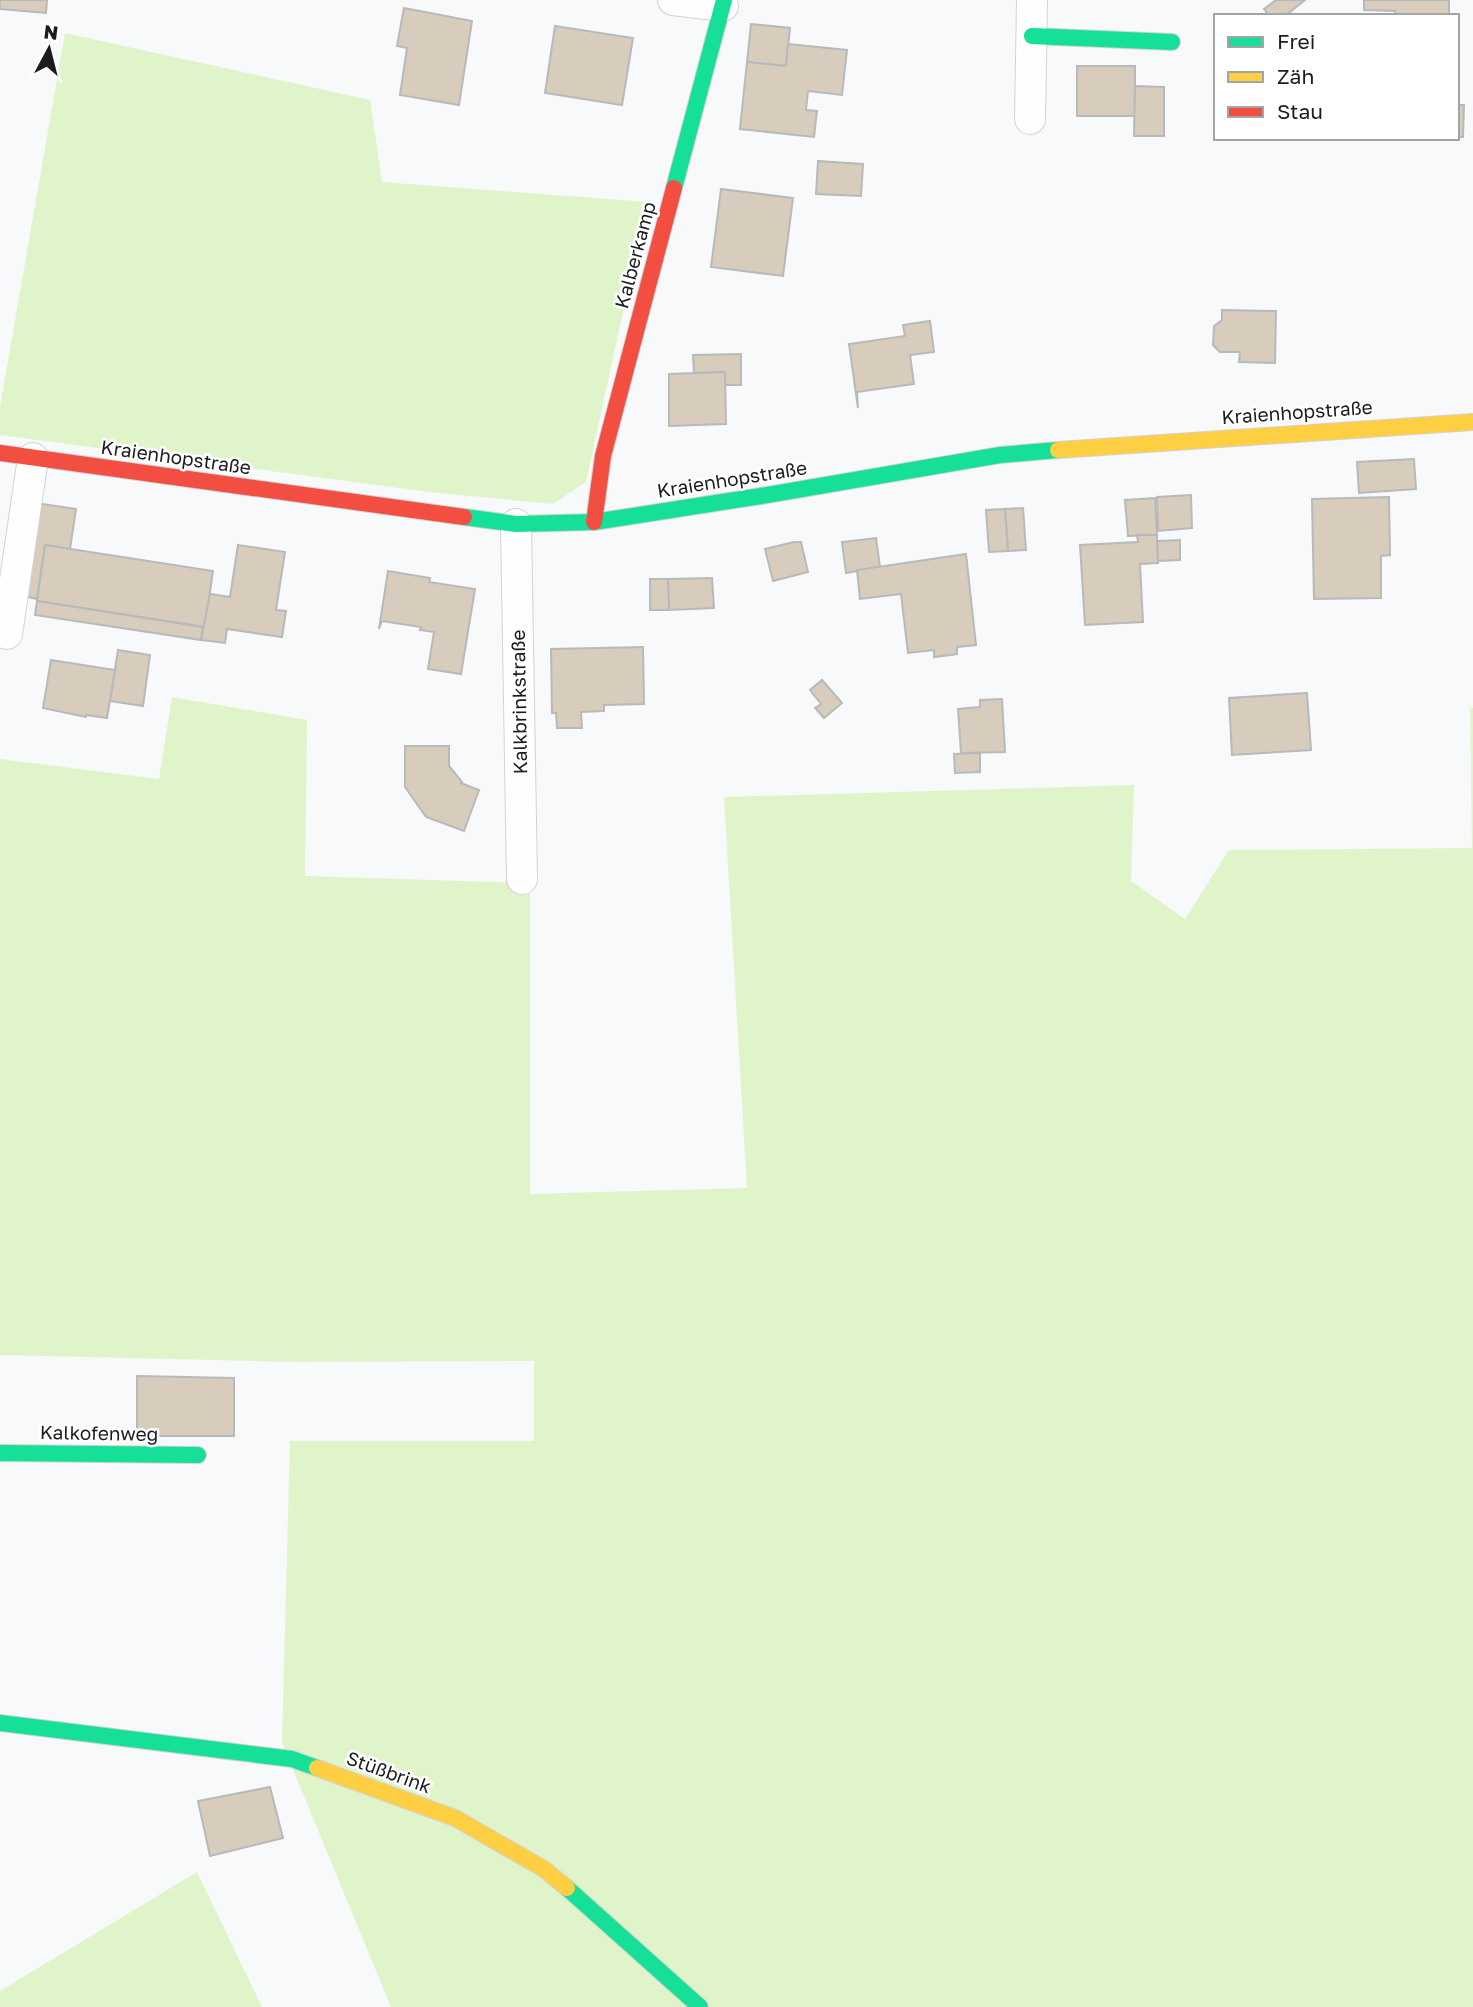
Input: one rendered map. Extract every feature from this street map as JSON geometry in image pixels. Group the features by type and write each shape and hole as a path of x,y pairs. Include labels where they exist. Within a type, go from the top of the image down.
{"street":[{"path":"673,0 724,3"},
{"path":"1030,119 1032,0"},
{"name":"Kalberkamp","path":"594,522 603,456 724,3"},
{"path":"1032,36 1172,42"},
{"name":"Kraienhopstraße","path":"0,453 516,524 594,522 1000,455 1095,446 1473,422"},
{"path":"7,634 33,458"},
{"name":"Kalkbrinkstraße","path":"516,524 522,879"},
{"name":"Kalkofenweg","path":"0,1454 198,1455"},
{"name":"Stüßbrink","path":"0,1723 292,1759 455,1818 544,1869 589,1906 700,2007"}],"green space":[{"path":"65,33 370,100 382,182 647,202 586,482 553,504 429,492 0,435 0,407"},
{"path":"172,697 307,720 305,876 530,883 530,1194 747,1188 724,797 1134,785 1131,881 1185,919 1229,850 1472,848 1470,708 1473,708 1473,2007 391,2007 282,1743 290,1441 534,1441 534,1361 294,1362 0,1355 0,759 159,779"},
{"path":"197,1872 262,2007 0,2007 0,1991"}],"building":[{"path":"0,0 47,0 46,13 0,9"},
{"path":"1276,0 1305,0 1288,14 1268,14 1264,9"},
{"path":"1364,0 1449,0 1449,14 1395,14 1395,11 1364,10"},
{"path":"404,8 472,21 459,105 400,95 407,48 397,46"},
{"path":"751,24 790,28 786,66 747,62"},
{"path":"555,26 633,38 622,105 545,93"},
{"path":"788,44 847,50 842,95 808,91 806,110 817,111 814,137 740,129 747,62 786,66"},
{"path":"1077,66 1135,66 1135,116 1077,116"},
{"path":"1135,86 1164,87 1164,136 1134,136"},
{"path":"1459,105 1464,105 1463,137 1459,137"},
{"path":"818,161 863,164 861,196 816,194"},
{"path":"721,189 793,198 783,276 711,267"},
{"path":"1222,310 1276,311 1275,363 1239,362 1240,352 1220,352 1213,345 1214,326 1222,320"},
{"path":"930,321 934,352 910,355 914,384 857,392 858,408 849,344 905,336 903,325"},
{"path":"741,354 741,385 725,385 725,372 694,373 693,355"},
{"path":"725,372 726,424 669,426 669,374"},
{"path":"1414,459 1416,489 1359,493 1357,462"},
{"path":"1191,495 1192,528 1158,531 1157,497"},
{"path":"1389,497 1390,555 1381,556 1381,598 1314,599 1312,499"},
{"path":"1155,498 1157,535 1128,536 1125,500"},
{"path":"36,503 76,509 70,549 45,545 37,599 23,596"},
{"path":"1023,508 1026,550 1008,551 1005,509"},
{"path":"1005,509 1008,551 989,552 986,510"},
{"path":"1137,535 1157,535 1158,563 1140,564 1143,622 1085,625 1080,545 1138,542"},
{"path":"876,538 880,567 846,573 842,542"},
{"path":"1180,540 1180,560 1158,561 1157,541"},
{"path":"801,542 808,572 773,581 765,549"},
{"path":"45,545 213,571 205,627 37,601"},
{"path":"238,545 285,552 276,610 286,611 282,637 227,629 225,643 201,640 210,594 230,597"},
{"path":"966,554 976,645 957,647 957,654 934,657 934,650 908,653 901,594 860,599 857,570"},
{"path":"388,571 430,578 429,582 475,589 461,674 428,669 434,632 420,630 421,627 382,621 379,629"},
{"path":"712,578 714,608 669,610 668,579"},
{"path":"650,579 668,579 669,610 650,610"},
{"path":"37,601 203,627 201,640 35,615"},
{"path":"643,647 644,704 604,705 604,711 581,712 582,728 557,728 556,713 552,713 551,649"},
{"path":"118,650 150,655 143,706 110,701"},
{"path":"51,660 115,670 107,718 86,717 43,708"},
{"path":"822,680 842,703 824,718 815,708 821,704 810,690"},
{"path":"1307,693 1311,750 1232,755 1229,698"},
{"path":"1002,699 1005,752 961,753 958,709 980,707 980,700"},
{"path":"405,746 449,746 449,766 461,783 479,790 464,831 426,817 405,787"},
{"path":"980,753 980,772 955,773 954,754"},
{"path":"137,1376 234,1378 234,1436 137,1436"},
{"path":"270,1787 283,1838 210,1856 198,1801"}],"traffic: fast":[{"path":"674,188 724,0"},
{"path":"1032,36 1172,42"},
{"path":"464,517 516,524 594,522 1000,455 1058,450"},
{"path":"0,1453 198,1455"},
{"path":"0,1723 292,1759 317,1768"},
{"path":"567,1888 700,2007"}],"traffic: slow":[{"path":"1058,450 1473,422"},
{"path":"317,1768 455,1818 544,1869 567,1888"}],"traffic: jam":[{"path":"594,522 603,456 674,188"},
{"path":"0,453 464,517"}]}
